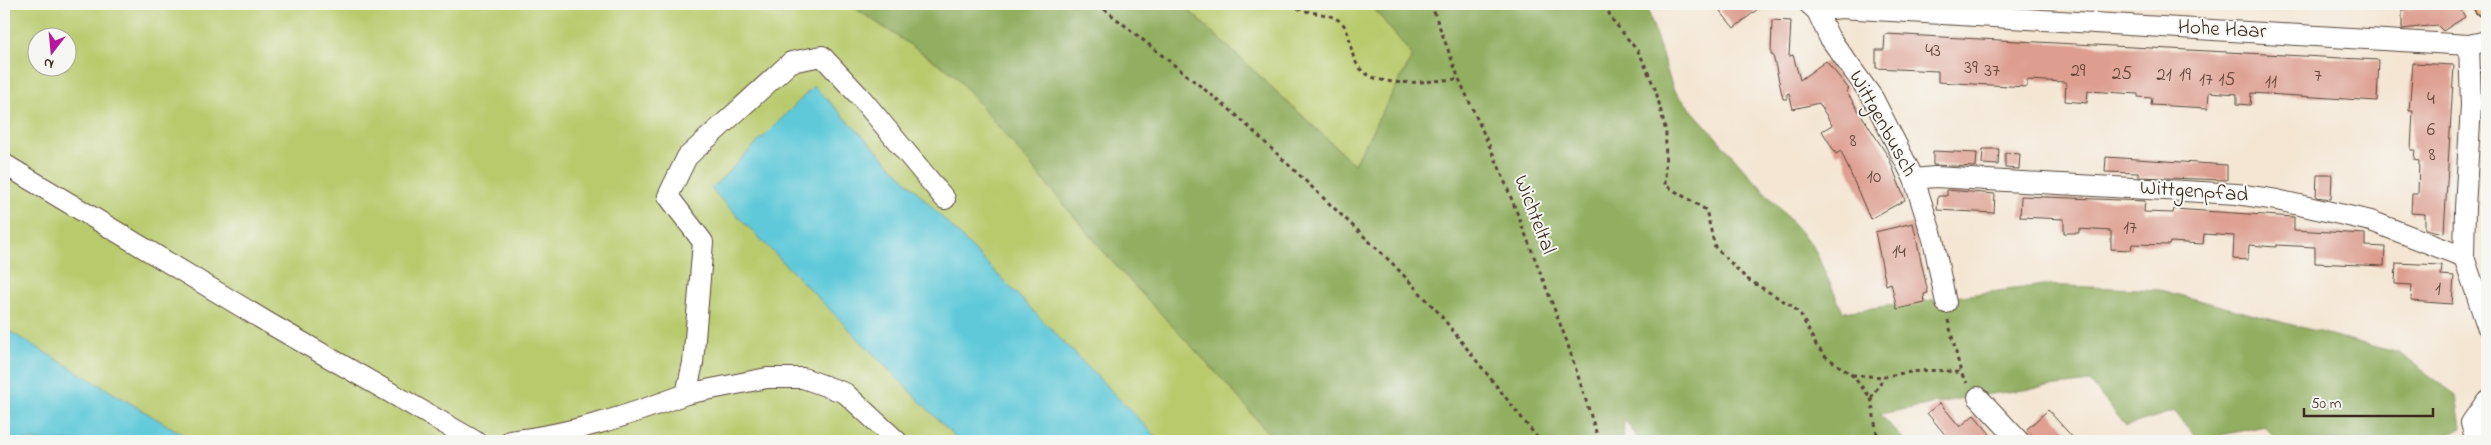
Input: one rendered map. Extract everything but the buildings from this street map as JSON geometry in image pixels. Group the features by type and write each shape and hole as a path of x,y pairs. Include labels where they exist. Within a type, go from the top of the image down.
{"street":[{"name":"Hohe Haar","path":"1813,7 2478,43"},
{"name":"Wittgenbusch","path":"1813,7 1828,37 1873,98 1914,179 1933,240 1946,303"},
{"path":"2478,43 2471,105 2464,257 2487,326"},
{"path":"686,394 693,363 703,242 668,196 687,157 791,62 822,56 945,199"},
{"path":"4,164 272,325 475,441"},
{"name":"Wittgenpfad","path":"1914,179 1935,177 2245,195 2371,221 2464,257"},
{"path":"510,441 555,436 615,420 686,394 767,378 803,378 845,393 897,441"},
{"path":"1978,397 2019,441"},
{"path":"2476,441 2471,423 2487,400"}],"path":[{"path":"1098,4 1234,113 1393,264 1438,312 1540,441"},
{"path":"1291,4 1304,12 1338,20 1348,32 1354,58 1359,68 1376,80 1396,82 1459,79"},
{"name":"Wichteltal","path":"1431,4 1459,79 1499,166 1537,264 1567,342 1600,441"},
{"path":"1607,4 1610,17 1640,54 1656,91 1666,132 1665,185 1706,210 1715,247 1747,279 1792,306 1801,315 1816,345 1825,356 1852,375 1871,398 1878,441"},
{"path":"1946,303 1952,339 1961,373 1978,397"},
{"path":"1852,375 1884,377 1916,371 1961,373"},
{"path":"1871,398 1884,377"}],"green space":[{"path":"4,4 849,4 954,74 1116,266 1225,382 1275,441 4,441"},
{"path":"849,4 1182,4 1354,164 1413,56 1370,4 1646,4 1673,89 1813,246 1843,312 2043,285 2160,290 2399,353 2456,395 2461,428 2435,441 2277,441 2265,426 2198,440 2174,411 2126,426 2090,382 1974,396 1880,414 1905,441 1640,441 1624,419 1623,441 1275,441 1225,382 1116,266 954,74"},
{"path":"1182,4 1370,4 1413,56 1354,164"}],"water":[{"path":"814,86 1160,441 959,441 711,189"},
{"path":"4,328 194,441 4,441"}]}
